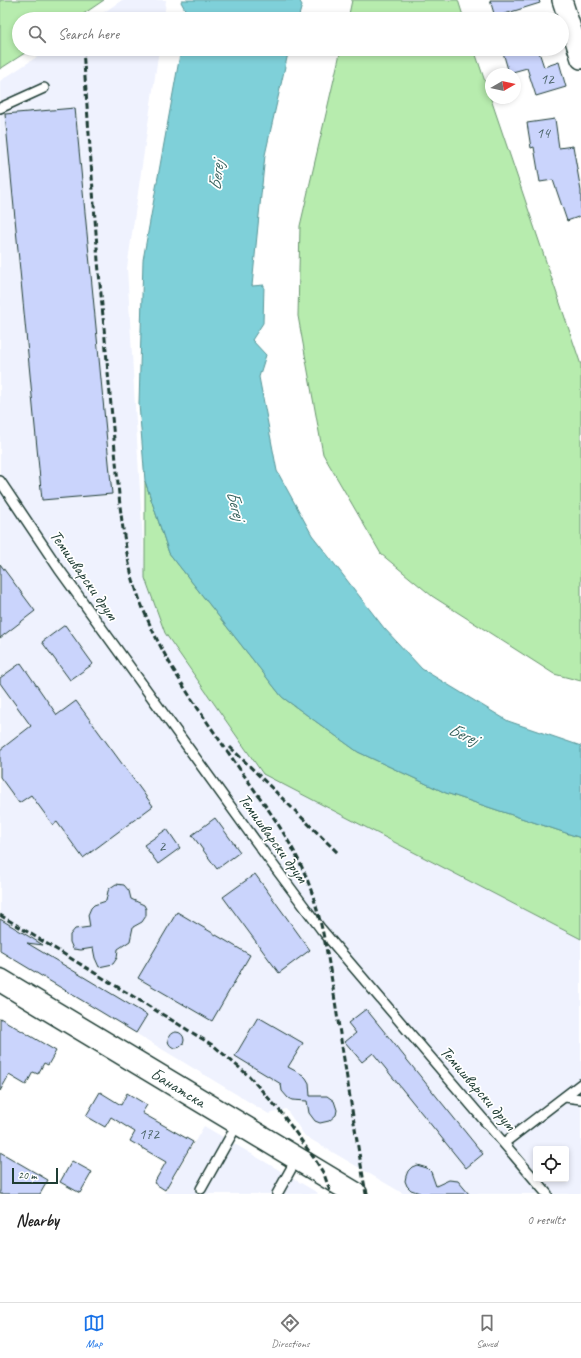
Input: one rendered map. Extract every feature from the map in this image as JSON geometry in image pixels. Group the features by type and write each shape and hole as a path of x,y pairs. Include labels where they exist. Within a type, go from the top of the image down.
{"main road":[{"name":"Банатска","path":"0,980 356,1194"}],"street":[{"path":"562,0 566,12"},
{"path":"569,22 581,59"}],"lane":[{"path":"0,108 44,88"},
{"name":"Темишварски друм","path":"0,481 59,569 321,929 547,1194"},
{"path":"504,1144 581,1084"},
{"path":"565,1096 581,1099"},
{"path":"201,1189 238,1123"},
{"path":"277,1194 297,1158"}],"shaded area":[{"path":"122,0 166,0 165,12 104,12"},
{"path":"38,56 158,56 127,268 145,578 165,633 263,774 581,939 581,1194 404,1194 305,1136 286,1109 269,1114 0,951 0,81"},
{"path":"204,1126 318,1193 164,1194"}],"green space":[{"path":"0,0 104,0 86,12 12,12 12,56 20,56 0,69"},
{"path":"352,0 458,0 462,12 349,12"},
{"path":"339,56 476,56 485,81 485,104 493,104 581,365 581,681 554,674 432,596 381,554 323,454 298,316 300,226"},
{"path":"145,481 169,553 282,697 358,752 446,793 581,838 581,939 263,774 165,633 145,578"}],"water":[{"path":"182,0 299,0 302,5 300,12 186,12 181,2"},
{"name":"Бегеј","path":"180,56 287,56 265,155 252,286 264,285 263,323 252,340 266,355 259,377 277,471 312,535 384,628 422,669 508,721 581,746 581,838 446,793 358,752 282,697 169,553 145,481 139,404 143,260"}],"building":[{"path":"490,0 539,0 540,3 511,12 494,12"},
{"path":"504,56 540,56 544,67 559,62 566,87 536,96 527,68 521,70 521,68 508,68"},
{"path":"75,108 112,494 42,500 5,114"},
{"path":"555,119 559,148 573,146 581,191 581,216 567,221 553,180 540,182 534,147 531,148 527,123"},
{"path":"0,564 35,611 0,638"},
{"path":"65,625 93,664 70,680 42,642"},
{"path":"21,663 57,715 76,701 153,806 83,858 57,822 53,825 31,795 19,803 0,777 0,750 31,726 0,683 0,678"},
{"path":"215,818 240,852 217,869 192,835"},
{"path":"167,829 180,848 158,864 144,845"},
{"path":"255,874 310,950 279,973 223,897"},
{"path":"116,884 124,885 129,891 131,899 144,905 146,909 146,916 142,922 133,927 130,941 118,949 117,958 113,964 99,967 93,948 81,950 73,949 70,942 70,935 75,929 90,927 88,915 91,908 94,905 106,901 108,891"},
{"path":"177,912 250,955 212,1021 138,978"},
{"path":"0,919 43,945 27,943 147,1015 136,1033 0,951"},
{"path":"366,1009 483,1154 466,1168 373,1053 362,1062 345,1042 356,1033 348,1023"},
{"path":"258,1017 303,1043 288,1067 306,1078 309,1083 310,1096 327,1096 334,1101 337,1110 336,1115 329,1121 320,1123 315,1121 309,1113 307,1101 292,1100 288,1098 282,1091 281,1084 235,1056"},
{"path":"0,1018 56,1051 48,1065 44,1063 38,1074 33,1072 26,1085 9,1075 0,1091"},
{"path":"176,1032 182,1034 184,1040 182,1046 176,1048 170,1046 168,1040 170,1034"},
{"path":"100,1092 121,1105 127,1093 147,1105 142,1113 193,1142 165,1190 154,1183 166,1162 130,1141 135,1132 111,1117 105,1127 86,1116"},
{"path":"0,1152 48,1180 40,1194 0,1194"},
{"path":"72,1161 92,1172 80,1193 60,1182"},
{"path":"417,1165 427,1168 431,1172 436,1186 449,1180 458,1181 469,1194 417,1194 420,1193 411,1190 405,1181 408,1171"}],"railway":[{"path":"83,56 98,261 120,506 126,550 132,576 141,603 152,628 178,678 277,823 301,864 307,879 318,913 333,985 366,1194"},
{"path":"230,747 339,854"},
{"path":"0,915 214,1046 249,1076 280,1111 324,1174 331,1194"}]}
